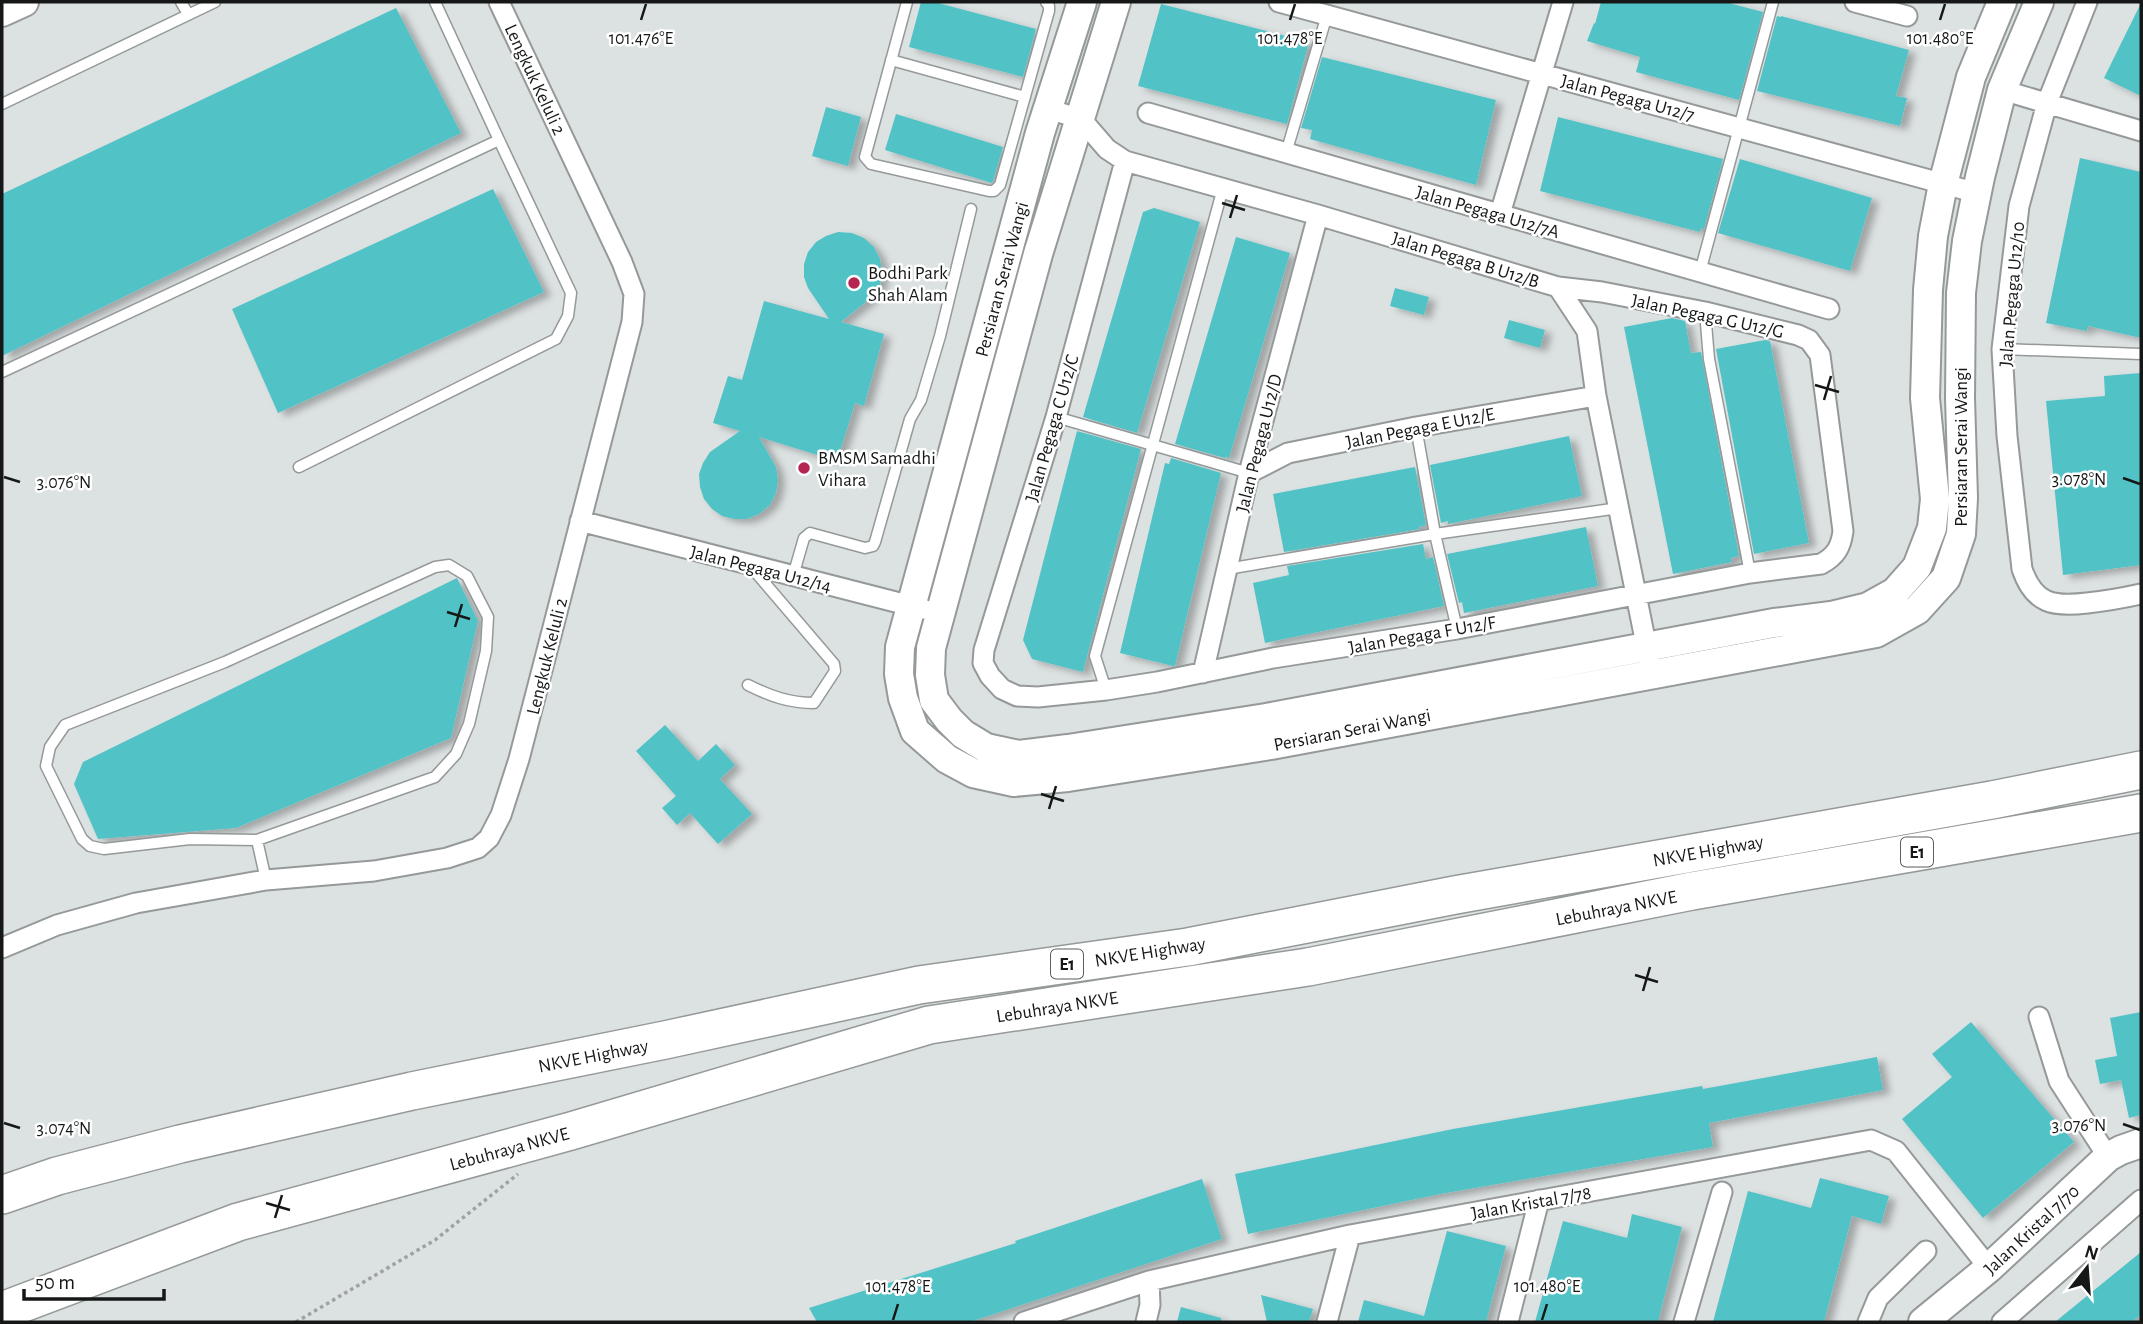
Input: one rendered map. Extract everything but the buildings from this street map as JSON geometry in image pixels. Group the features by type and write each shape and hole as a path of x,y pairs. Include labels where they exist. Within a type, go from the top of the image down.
{"highway":[{"name":"NKVE Highway","path":"2,1195 57,1176 270,1123 919,985 1188,947 1455,895 1992,800 2141,769"},
{"name":"Lebuhraya NKVE","path":"2,1311 238,1222 571,1131 929,1026 1308,967 1692,891 2141,813"}],"street":[{"path":"2,12 24,2"},
{"name":"Lengkuk Keluli 2","path":"2,948 57,925 136,903 266,880 374,871 435,860 478,848 489,838 501,815 519,759 632,322 634,293 622,262 499,2"},
{"name":"Persiaran Serai Wangi","path":"1082,2 1059,76 1038,113 900,647 903,698 915,731 947,759 973,773 1014,782 1068,777 1271,745 1876,633 1917,610 1946,578 1961,534 1961,293 1967,241 2002,90 2039,2"},
{"name":"Persiaran Serai Wangi","path":"1116,2 1038,254 931,648 930,675 934,700 949,720 963,734 986,748 1019,755 1266,718 1646,646 1774,623 1831,616 1868,607 1895,592 1917,567 1932,528 1935,499 1924,398 1933,236 1943,184 1971,77 2002,2"},
{"name":"Jalan Pegaga U12/7","path":"1279,2 1329,8 1542,74 1976,193"},
{"path":"1500,214 1563,2"},
{"path":"1855,2 1907,16"},
{"name":"Jalan Pegaga U12/10","path":"2087,2 2048,103 2019,206 2002,349 2007,436 2022,569 2027,583 2036,595 2049,603 2063,606 2114,601 2141,594"},
{"path":"2002,90 2141,131"},
{"path":"1038,113 1081,119"},
{"name":"Jalan Pegaga U12/7A","path":"1147,113 1829,309"},
{"name":"Jalan Pegaga B U12/B","path":"1081,119 1107,149 1125,161 1558,287 1587,331 1596,396 1652,673"},
{"name":"Jalan Pegaga C U12/C","path":"1002,689 983,663 984,650 1056,416 1125,161"},
{"name":"Jalan Pegaga U12/D","path":"1202,673 1249,473 1318,215"},
{"name":"Jalan Pegaga G U12/G","path":"1558,287 1602,292 1705,312 1798,335 1816,346 1820,355 1843,531 1838,551"},
{"name":"Jalan Pegaga E U12/E","path":"1249,473 1288,453 1416,427 1596,396"},
{"name":"Jalan Pegaga U12/14","path":"580,522 941,614"},
{"name":"Jalan Pegaga F U12/F","path":"1002,689 1017,696 1038,696 1157,682 1273,658 1457,629 1750,573 1821,564 1838,551"},
{"path":"2039,1017 2059,1081 2108,1157"},
{"name":"Jalan Kristal 7/78","path":"1024,1322 1149,1281 1350,1234 1871,1140 1896,1151 1989,1268"},
{"name":"Jalan Kristal 7/70","path":"1923,1322 1989,1268 2108,1157 2141,1143"},
{"path":"1684,1322 1722,1192"},
{"path":"1508,1322 1539,1200"},
{"path":"2001,1322 2141,1200"},
{"path":"1327,1322 1350,1234"},
{"path":"1868,1322 1878,1298 1926,1251"},
{"path":"1146,1322 1150,1305 1149,1281"}],"lane":[{"path":"181,2 187,14"},
{"path":"2,103 215,2"},
{"path":"299,467 556,339 568,316 570,293 435,2"},
{"path":"907,2 864,157 871,163 994,191 1000,185 1038,113 1049,11 1046,2"},
{"path":"1700,272 1773,2"},
{"path":"1286,153 1329,8"},
{"path":"891,60 1038,113"},
{"path":"2,372 499,140"},
{"path":"1106,690 1095,656 1223,188"},
{"path":"793,576 804,538 810,533 865,548 873,546 875,542 908,425 921,400 940,336 971,209"},
{"path":"1705,312 1709,359 1750,573"},
{"path":"2002,349 2141,354"},
{"path":"1056,416 1249,473"},
{"path":"1416,427 1435,534 1457,629"},
{"path":"1227,569 1435,534 1620,508"},
{"path":"450,565 467,576 488,617 486,651 469,724 456,754 435,777 257,840 190,839 104,849 90,846 82,839 46,766 50,747 65,725 225,662 435,567 450,565"},
{"path":"748,685 765,694 794,703 814,703 835,671 834,664 750,565"},
{"path":"257,840 266,880"}],"path":[{"path":"296,1322 435,1240 519,1173"}],"place":[{"name":"Bodhi Park Shah Alam","path":"854,283"},
{"name":"BMSM Samadhi Vihara","path":"804,468"}]}
